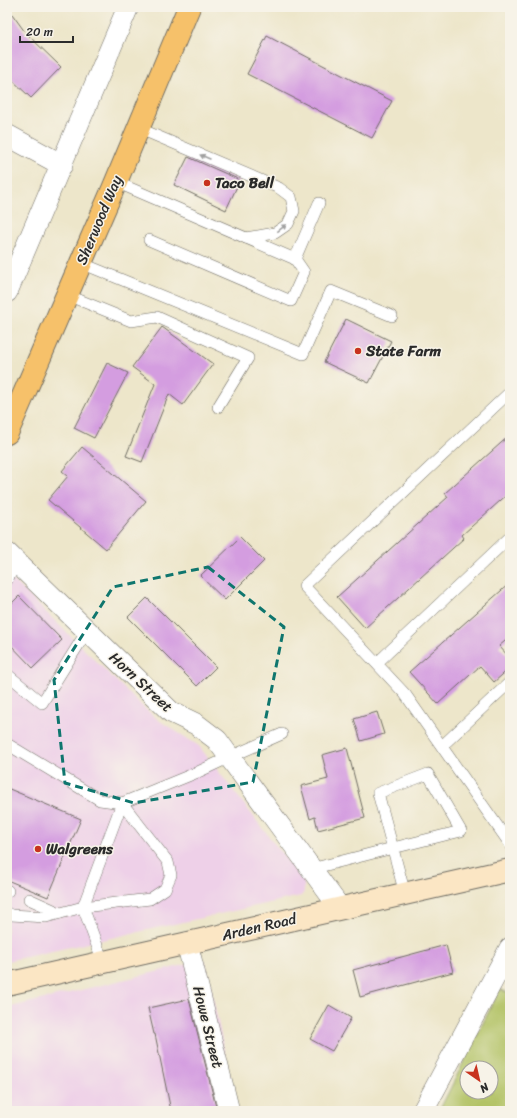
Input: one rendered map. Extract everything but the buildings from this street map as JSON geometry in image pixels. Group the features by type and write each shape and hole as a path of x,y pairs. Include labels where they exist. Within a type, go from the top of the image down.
{"main road":[{"name":"Sherwood Way","path":"7,433 116,182 189,7"},
{"name":"Arden Road","path":"7,984 510,870"}],"street":[{"path":"7,292 62,165 123,9"},
{"path":"7,135 62,165"},
{"name":"Horn Street","path":"10,565 87,630 171,712 196,724 217,740 340,908"},
{"name":"Howe Street","path":"188,943 229,1111"},
{"path":"423,1111 510,948"}],"lane":[{"path":"138,128 279,188 291,197 294,211 288,224 275,233 246,238"},
{"path":"116,182 295,259 304,272 290,302 149,240"},
{"path":"295,259 319,203"},
{"path":"81,263 303,354 330,291 392,316"},
{"path":"67,295 131,321 157,317 248,358 218,407"},
{"path":"510,392 304,586 405,694 510,844"},
{"path":"376,663 510,537"},
{"path":"7,674 42,703 87,630"},
{"path":"442,746 510,682"},
{"path":"7,744 100,800 122,803 198,772 282,734"},
{"path":"311,870 393,848 461,831 428,774 378,793 393,848 405,894"},
{"path":"7,913 11,915 46,917 83,907 150,899 165,889 171,875 168,862 122,803"},
{"path":"103,962 83,907 122,803"},
{"path":"29,899 60,913"}],"highlighted area":[{"path":"208,567 284,627 253,782 134,803 65,783 54,680 113,587"}],"shaded area":[{"path":"7,574 143,707 160,721 199,746 304,882 304,892 301,896 7,961"},
{"path":"205,960 237,1111 7,1111 7,1008"}],"green space":[{"path":"500,989 510,994 510,1111 439,1111 459,1071 459,1100 499,1100 499,1060 464,1060"}],"place":[{"name":"Taco Bell","path":"207,183"},
{"name":"State Farm","path":"358,351"},
{"name":"Walgreens","path":"38,849"}]}
